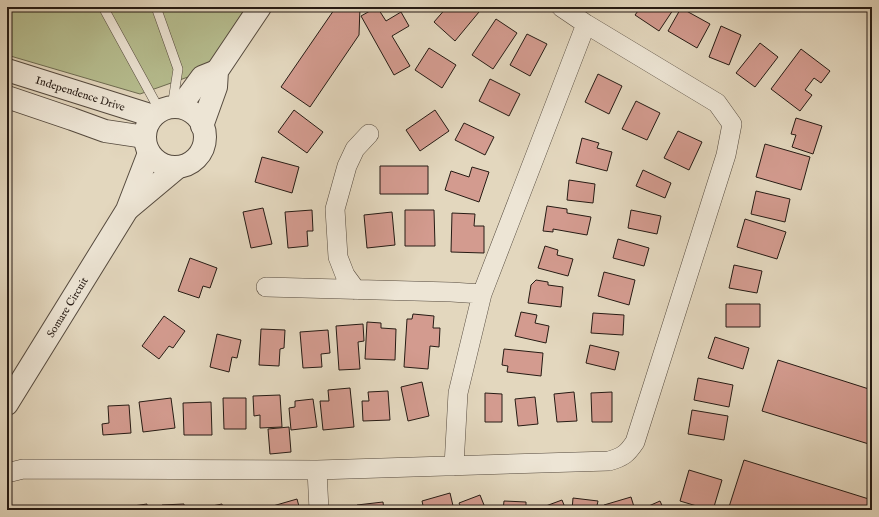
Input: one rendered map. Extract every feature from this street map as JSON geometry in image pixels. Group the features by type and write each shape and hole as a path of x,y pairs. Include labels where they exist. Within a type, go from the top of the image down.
{"street":[{"path":"202,126 216,87 217,71 260,7"},
{"path":"7,458 15,471 318,470 609,461 620,458 635,442 726,155 732,124 717,103 586,24 561,7"},
{"path":"454,466 458,393 482,294 586,24"},
{"name":"Independence Drive","path":"7,70 166,110"},
{"path":"166,110 187,110 199,119 202,126 204,134 202,149 198,156 186,165 170,167 155,159 147,145 146,129 149,122 166,110 202,77 217,71"},
{"path":"7,97 147,145"},
{"path":"356,290 345,275 338,257 334,209 347,166 356,149 370,134"},
{"name":"Somare Circuit","path":"7,404 127,210 147,145"},
{"name":"Somare Circuit","path":"127,210 178,167"},
{"path":"266,287 482,294"},
{"path":"318,470 319,510"}],"lane":[{"path":"103,7 166,110"},
{"path":"156,7 178,69 166,110"}],"green space":[{"path":"7,7 246,7 205,71 140,94 7,55"}],"building":[{"path":"336,7 360,7 359,35 310,107 281,87"},
{"path":"377,7 386,21 401,12 409,26 392,36 410,66 394,75 361,16"},
{"path":"447,7 473,7 479,12 455,41 434,22"},
{"path":"641,7 675,7 659,31 635,15"},
{"path":"681,8 710,24 697,48 668,31"},
{"path":"496,19 517,33 493,69 472,55"},
{"path":"721,26 741,35 729,65 709,57"},
{"path":"527,34 547,44 530,76 510,65"},
{"path":"760,43 778,57 755,87 736,73"},
{"path":"429,48 456,65 442,88 415,70"},
{"path":"801,49 830,71 821,83 814,78 805,90 812,95 800,111 771,89"},
{"path":"598,74 622,86 609,114 585,102"},
{"path":"490,79 520,94 509,116 479,101"},
{"path":"636,101 660,113 647,140 622,129"},
{"path":"294,110 323,132 307,153 278,132"},
{"path":"435,110 449,131 420,151 406,130"},
{"path":"796,118 822,126 813,154 792,147 796,135 791,134"},
{"path":"464,123 494,137 485,155 455,140"},
{"path":"678,131 702,142 689,170 664,158"},
{"path":"582,138 599,143 597,148 612,152 607,171 576,163"},
{"path":"765,144 810,157 801,190 756,177"},
{"path":"262,157 299,167 292,193 255,182"},
{"path":"380,166 428,166 428,194 380,194"},
{"path":"472,167 489,172 479,202 445,190 451,171 469,177"},
{"path":"643,170 671,183 665,198 636,186"},
{"path":"569,180 595,184 593,203 567,200"},
{"path":"756,191 790,199 785,222 751,214"},
{"path":"547,206 567,209 567,213 591,217 587,235 553,229 553,232 543,231"},
{"path":"263,208 272,244 251,248 243,212"},
{"path":"312,210 313,231 307,231 308,246 288,248 285,212"},
{"path":"405,210 434,210 435,246 405,246"},
{"path":"631,210 661,216 657,234 628,228"},
{"path":"392,212 395,245 367,248 364,215"},
{"path":"452,213 475,214 474,226 484,226 484,253 451,252"},
{"path":"745,219 786,232 777,259 737,247"},
{"path":"618,239 649,248 644,266 613,258"},
{"path":"545,246 558,250 557,255 573,259 568,276 538,268"},
{"path":"190,258 217,268 210,288 203,286 199,298 178,291"},
{"path":"734,265 762,271 757,293 729,288"},
{"path":"604,272 635,280 629,305 598,296"},
{"path":"536,280 548,282 548,285 563,287 561,307 528,303 531,285"},
{"path":"726,304 760,304 760,327 726,327"},
{"path":"521,312 537,315 535,323 549,326 546,343 515,336"},
{"path":"593,313 624,315 623,335 591,333"},
{"path":"413,314 434,316 433,328 440,328 439,347 430,346 428,369 404,367 407,319 412,319"},
{"path":"164,316 185,331 173,348 169,346 159,359 142,346"},
{"path":"367,322 381,323 381,328 396,329 395,360 365,359"},
{"path":"363,324 364,341 358,342 360,369 339,370 336,326"},
{"path":"261,329 285,330 284,348 280,349 279,366 259,365"},
{"path":"328,330 330,353 321,354 322,367 303,368 300,332"},
{"path":"217,334 241,340 237,358 232,357 229,372 210,367"},
{"path":"715,337 749,348 743,369 708,358"},
{"path":"590,345 619,352 615,370 586,363"},
{"path":"504,349 543,353 541,376 507,372 508,366 502,365"},
{"path":"778,360 872,390 872,445 762,411"},
{"path":"698,378 733,385 729,407 694,400"},
{"path":"422,382 429,416 408,421 401,387"},
{"path":"350,388 354,427 323,430 320,401 329,401 328,390"},
{"path":"388,391 390,420 363,421 362,401 369,401 368,392"},
{"path":"574,392 577,421 557,422 554,394"},
{"path":"612,392 612,422 592,422 591,393"},
{"path":"485,393 502,394 502,422 485,422"},
{"path":"280,395 282,427 260,428 260,415 254,416 253,396"},
{"path":"535,397 538,424 518,426 515,399"},
{"path":"171,398 175,428 143,432 139,402"},
{"path":"223,398 246,398 246,429 224,429"},
{"path":"313,399 317,427 291,430 289,408 295,407 295,401"},
{"path":"211,402 212,435 184,435 183,403"},
{"path":"129,405 131,433 103,435 102,424 109,423 108,406"},
{"path":"692,410 728,416 724,440 688,434"},
{"path":"289,427 291,452 270,454 268,429"},
{"path":"744,460 872,500 872,510 728,510"},
{"path":"689,470 722,480 713,510 680,501"},
{"path":"450,493 454,510 424,510 422,501"},
{"path":"480,495 486,510 462,510 459,503"},
{"path":"631,497 635,510 606,510 604,505"},
{"path":"573,498 598,501 596,510 572,510"},
{"path":"297,499 300,510 267,510 266,508"},
{"path":"562,500 566,510 535,510"},
{"path":"504,501 526,502 526,510 503,510"},
{"path":"660,501 664,510 642,510 642,509"},
{"path":"383,502 384,510 358,510 357,505"},
{"path":"147,504 147,510 127,510 126,507"},
{"path":"184,504 184,510 162,510 162,505"},
{"path":"222,504 223,510 197,509"},
{"path":"415,506 416,510 396,510"}]}
